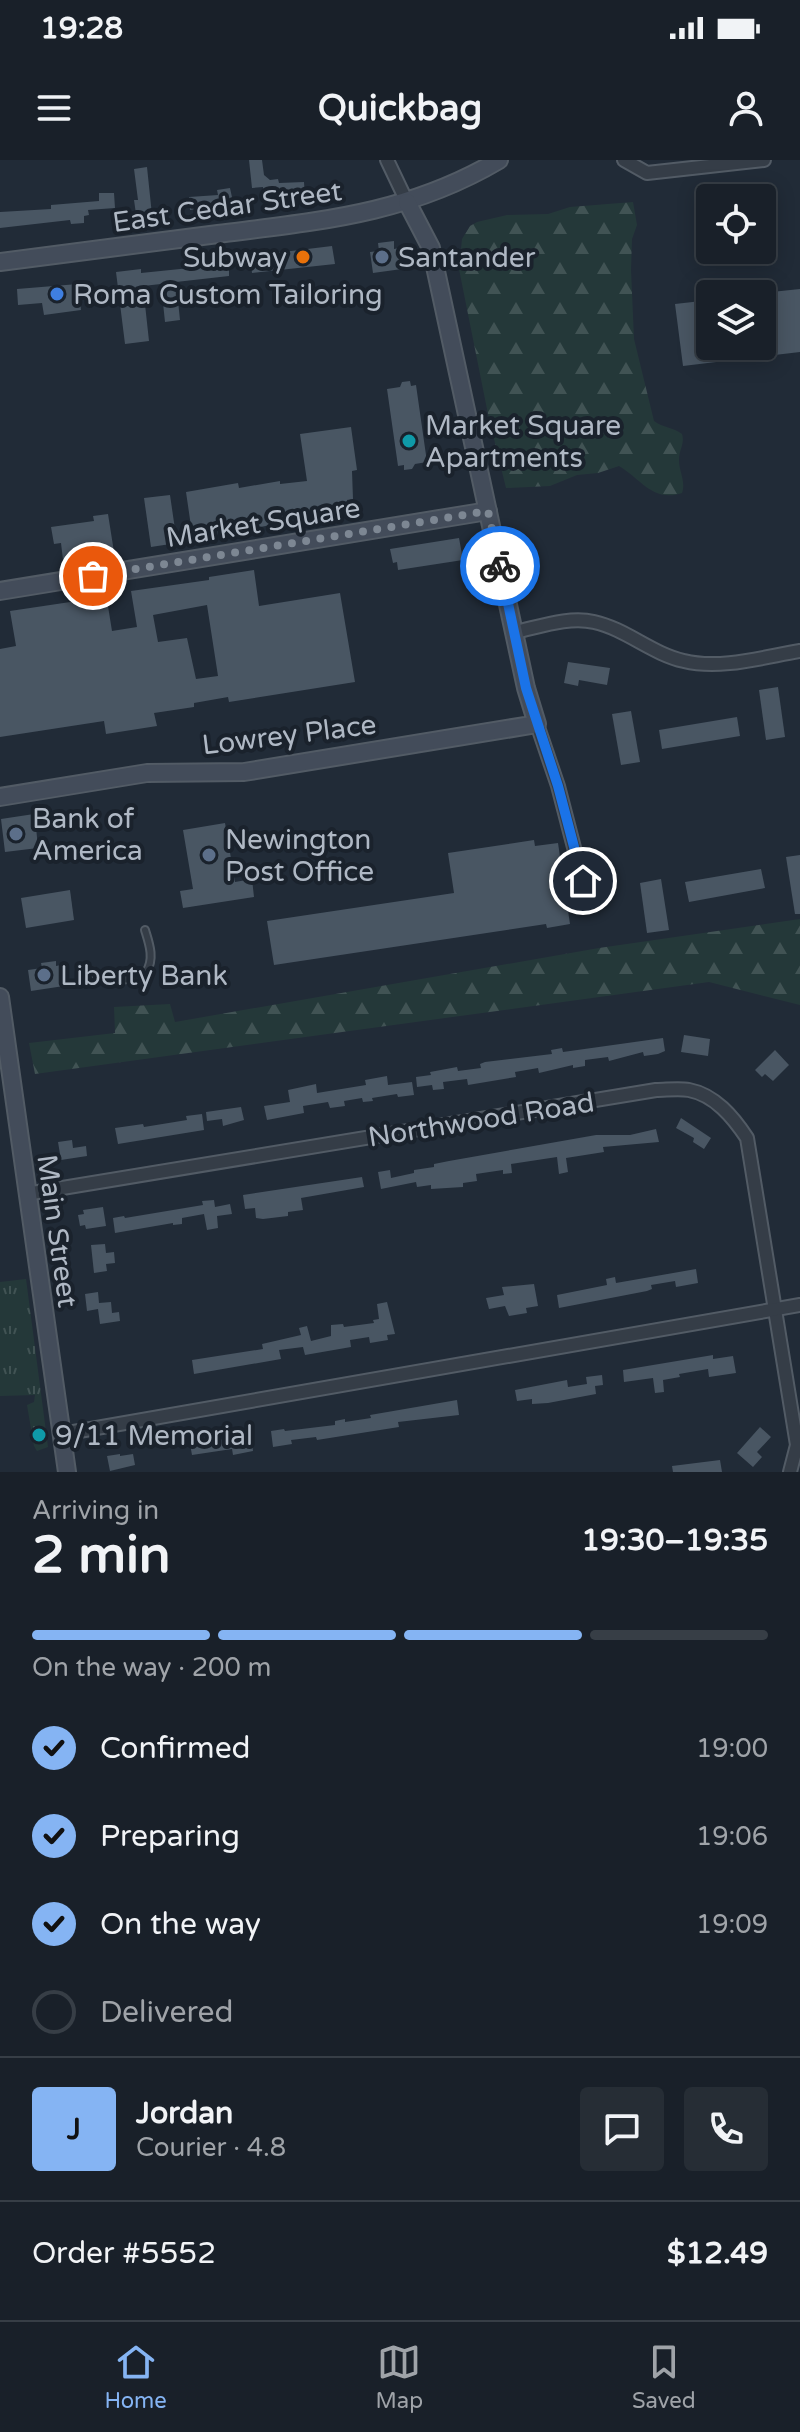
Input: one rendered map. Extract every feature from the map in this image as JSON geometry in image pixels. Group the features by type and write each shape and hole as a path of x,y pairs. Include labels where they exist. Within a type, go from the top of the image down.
{"street":[{"path":"387,160 431,248 537,724 558,786 584,886"},
{"name":"East Cedar Street","path":"0,262 341,219 407,202 466,179 499,160"},
{"path":"624,160 640,172 653,173 764,160"},
{"name":"Market Square","path":"0,591 488,511"},
{"path":"515,632 573,621 593,621 662,653 684,661 706,664 800,651"},
{"name":"Lowrey Place","path":"0,797 147,773 244,772 537,724"},
{"name":"Main Street","path":"0,997 67,1472"},
{"name":"Northwood Road","path":"26,1194 656,1090 689,1090 713,1099 733,1118 747,1138 797,1445 790,1472"},
{"path":"62,1434 800,1305"}],"lane":[{"path":"93,971 98,977 110,980 146,972 151,956 145,930"}],"green space":[{"path":"633,202 637,225 632,239 631,270 634,339 654,421 682,434 679,460 682,493 663,495 655,492 619,466 598,473 577,475 550,486 506,488 459,269 462,239 470,226 477,222 507,215 548,214 570,207"},
{"path":"800,919 800,1005 709,982 35,1074 29,1043 115,1033 114,1007 170,1004 175,1022 599,948"},
{"path":"26,1279 48,1447 37,1451 27,1405 34,1402 35,1395 0,1396 0,1282"}],"building":[{"path":"249,160 262,160 264,175 270,180 278,179 279,183 304,182 305,197 289,198 289,194 264,197 263,187 252,188"},
{"path":"147,167 152,215 141,217 141,214 136,214 134,200 138,200 134,169"},
{"path":"230,188 233,202 190,210 189,197 218,195 217,190"},
{"path":"99,193 114,193 115,208 88,210 89,215 84,216 84,223 71,224 70,220 0,228 0,212 51,209 51,205 99,201"},
{"path":"394,241 394,249 399,248 402,269 373,273 370,252 379,251 378,243"},
{"path":"332,246 335,264 252,273 250,256"},
{"path":"229,264 229,276 176,282 180,320 165,322 161,284 143,286 149,341 125,344 116,272 141,269 141,273"},
{"path":"78,284 81,310 44,315 42,303 18,305 17,289"},
{"path":"800,289 800,352 776,355 776,292"},
{"path":"696,302 696,360 733,360 683,366 675,304"},
{"name":"Market Square Apartments","path":"410,381 411,386 416,385 427,462 404,470 404,465 398,466 387,389"},
{"path":"351,427 357,470 352,471 353,499 347,500 348,506 329,508 330,513 286,519 286,522 193,540 186,492 238,483 239,488 280,481 280,484 307,481 300,434"},
{"path":"170,495 177,543 151,547 144,498"},
{"path":"108,514 114,552 63,560 61,543 54,544 51,527 94,521 93,516"},
{"path":"459,538 463,560 398,570 397,562 393,563 390,549"},
{"path":"254,570 259,606 340,593 355,682 229,702 228,697 194,703 194,707 154,713 157,726 106,734 104,721 0,737 0,649 16,646 10,611 97,598 97,602 107,600 112,631 137,627 131,591 209,580 209,577","holes":["207,605 218,676 196,679 187,638 158,642 153,615"]},
{"path":"568,662 610,668 607,685 579,680 578,686 564,683"},
{"path":"778,687 785,737 766,740 759,690"},
{"path":"631,711 640,762 621,765 612,714"},
{"path":"737,717 740,736 662,749 659,730"},
{"path":"34,814 34,817 56,814 57,824 36,827 38,848 5,852 1,819"},
{"name":"Newington Post Office","path":"225,823 235,882 252,879 254,897 183,908 180,891 193,889 183,830"},
{"path":"534,840 535,846 558,843 570,924 547,928 546,924 274,965 267,921 454,893 448,853"},
{"path":"800,855 800,914 795,914 786,857"},
{"path":"761,869 765,888 689,902 685,882"},
{"path":"661,879 669,930 647,933 640,883"},
{"path":"70,890 74,920 26,928 21,898"},
{"path":"56,961 56,966 61,965 64,986 31,991 28,970 42,968 41,963"},
{"path":"684,1035 710,1039 708,1056 681,1052"},
{"path":"663,1038 665,1051 658,1054 644,1056 643,1052 609,1061 608,1057 585,1060 585,1066 573,1068 573,1065 539,1073 538,1068 515,1072 516,1077 468,1085 467,1079 443,1082 444,1089 433,1090 432,1085 417,1087 416,1077 431,1075 430,1072 457,1067 458,1071 481,1068 480,1064 485,1062 552,1054 551,1050 562,1048 563,1052"},
{"path":"775,1050 789,1065 773,1081 755,1070"},
{"path":"387,1076 388,1085 412,1082 414,1095 398,1097 397,1094 363,1102 362,1098 344,1101 345,1106 330,1108 328,1102 303,1106 304,1113 267,1120 264,1106 290,1102 288,1090 316,1084 317,1093 366,1085 365,1080"},
{"path":"241,1107 244,1120 223,1126 222,1119 207,1121 206,1112"},
{"path":"202,1114 204,1130 118,1144 115,1128 143,1124 144,1127 187,1120 186,1116"},
{"path":"681,1118 711,1138 704,1149 693,1142 694,1138 676,1128"},
{"path":"656,1129 659,1142 603,1147 604,1152 566,1158 568,1172 559,1174 557,1157 511,1164 512,1173 503,1174 503,1170 476,1174 477,1181 463,1183 463,1187 431,1189 431,1185 417,1187 416,1182 381,1189 378,1172 390,1170 391,1178 449,1161 596,1135 630,1135"},
{"path":"72,1140 73,1148 86,1146 87,1156 61,1160 58,1142"},
{"path":"362,1177 364,1187 301,1198 303,1210 288,1212 288,1216 256,1218 255,1208 245,1209 243,1195"},
{"path":"214,1200 215,1207 230,1204 232,1214 217,1216 218,1228 207,1230 204,1214 182,1218 182,1224 115,1233 113,1218 203,1205 202,1201"},
{"path":"103,1207 106,1226 86,1229 85,1225 80,1226 78,1215 84,1214 83,1210"},
{"path":"105,1244 106,1253 114,1252 115,1263 106,1264 107,1271 94,1273 91,1245"},
{"path":"696,1269 698,1283 676,1287 675,1281 651,1285 652,1289 647,1291 559,1308 557,1295 607,1285 606,1279 615,1277 616,1283"},
{"path":"534,1284 538,1306 526,1308 527,1313 509,1316 505,1306 489,1309 486,1298 504,1295 502,1287"},
{"path":"98,1292 99,1303 111,1302 112,1313 119,1312 120,1321 100,1324 98,1309 87,1311 85,1294"},
{"path":"387,1302 395,1334 387,1335 388,1340 370,1343 369,1337 350,1340 351,1347 305,1355 303,1347 279,1350 281,1359 194,1374 192,1360 263,1349 262,1344 301,1335 299,1328 307,1326 311,1341 331,1336 331,1325 343,1324 344,1327 374,1323 373,1320 379,1319 377,1304"},
{"path":"713,1355 713,1359 733,1356 736,1373 709,1377 708,1369 679,1374 680,1377 663,1380 664,1392 655,1393 653,1378 624,1382 623,1370"},
{"path":"602,1375 603,1385 595,1386 596,1394 548,1403 532,1404 532,1399 517,1401 515,1390 567,1380 568,1387 587,1384 586,1377"},
{"path":"457,1400 459,1415 398,1422 399,1427 317,1440 316,1437 291,1440 292,1444 273,1447 271,1431 335,1425 335,1421 371,1418 370,1415"},
{"path":"760,1427 771,1437 757,1452 762,1457 753,1467 737,1453"},
{"path":"246,1436 247,1442 252,1442 253,1451 233,1455 232,1449 192,1455 190,1444"},
{"path":"133,1454 135,1465 110,1471 107,1456"},
{"path":"720,1460 722,1472 673,1472 672,1466"}],"way so far":[{"path":"93,576 488,511 500,566"}],"place":[{"name":"Subway","path":"303,257"},
{"name":"Santander","path":"382,257"},
{"name":"Roma Custom Tailoring","path":"57,294"},
{"name":"Market Square Apartments","path":"409,441"},
{"name":"Bank of America","path":"16,834"},
{"name":"Newington Post Office","path":"209,855"},
{"name":"Liberty Bank","path":"44,975"},
{"name":"9/11 Memorial","path":"39,1435"}],"route":[{"path":"500,566 526,688 558,786 583,881"}]}
